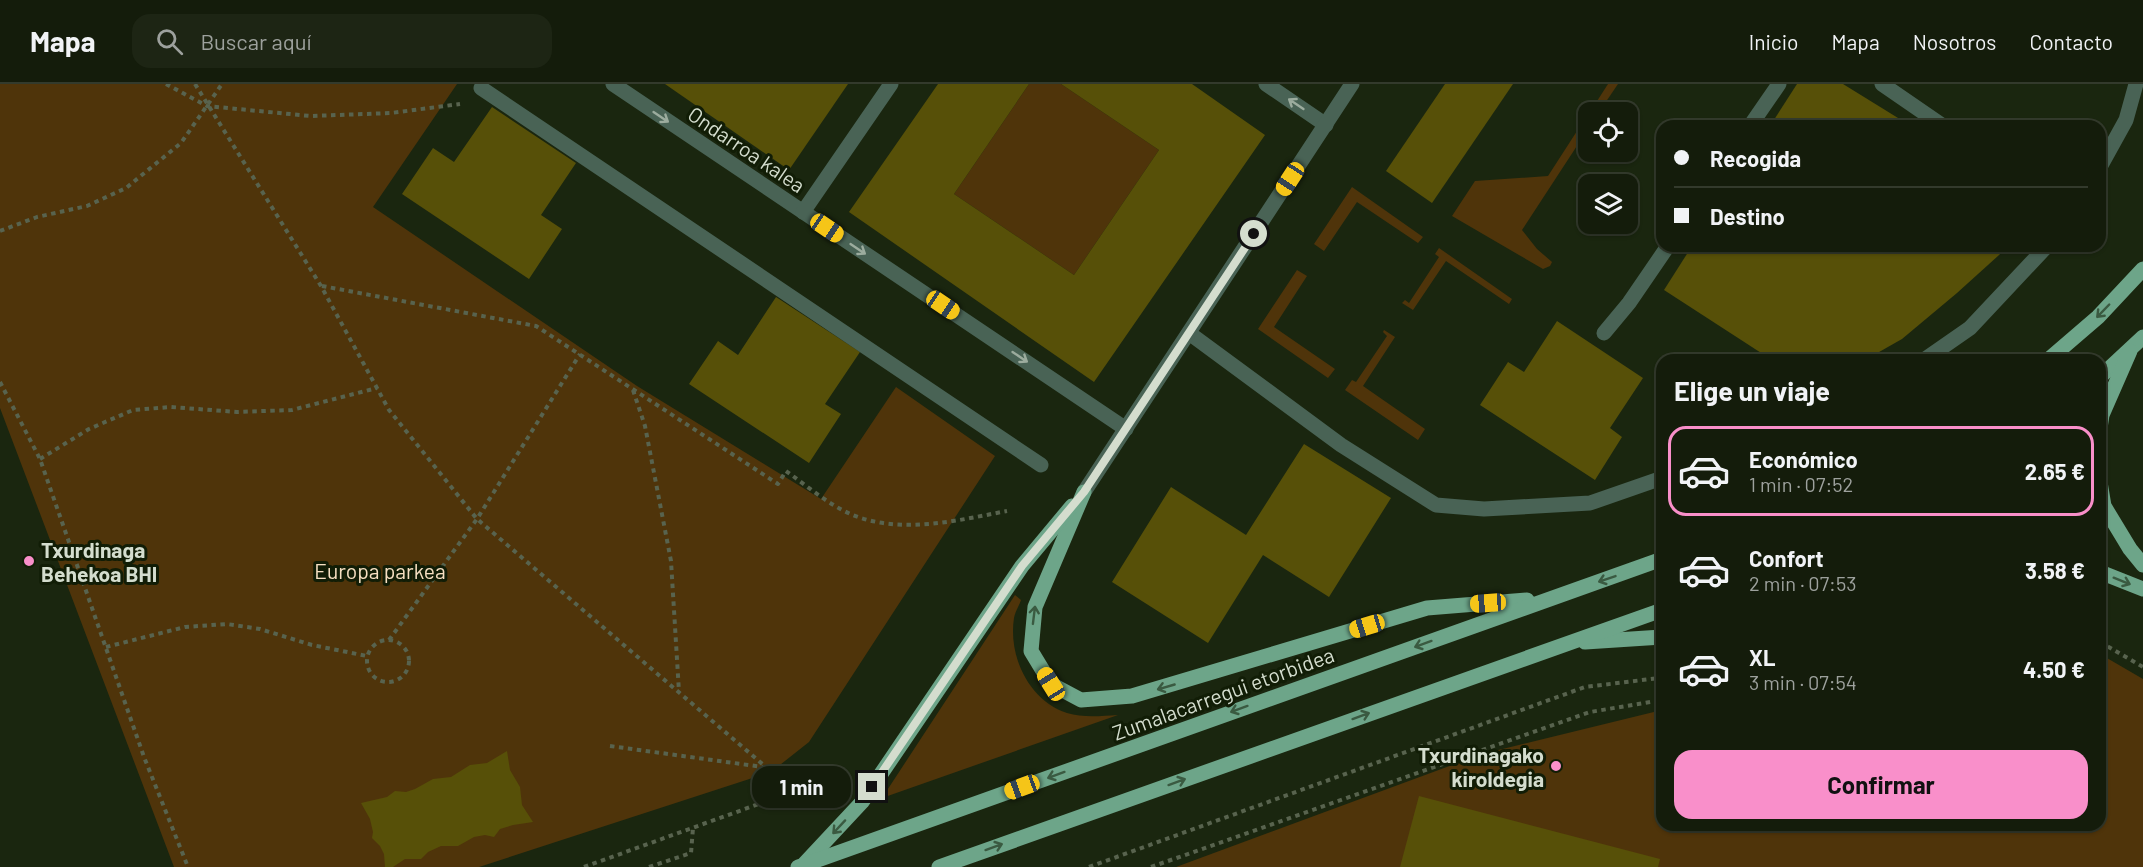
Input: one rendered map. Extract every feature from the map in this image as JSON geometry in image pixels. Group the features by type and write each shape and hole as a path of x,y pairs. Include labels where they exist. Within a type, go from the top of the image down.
{"main road":[{"path":"2055,354 2098,317 2143,269"},
{"path":"2106,372 2143,337"},
{"path":"2106,406 2130,351"},
{"path":"1084,492 1035,606 1030,651 1051,684 1081,699 1132,696 1427,608 1548,599"},
{"path":"800,866 862,802 1022,566 1084,492"},
{"path":"2106,509 2130,549 2143,565"},
{"name":"Zumalacarregui etorbidea","path":"800,866 1656,561"},
{"path":"2106,574 2143,589"},
{"path":"939,867 1656,612"},
{"path":"1564,644 1656,637"}],"street":[{"name":"Ondarroa kalea","path":"613,84 1126,429"},
{"path":"803,212 891,84"},
{"path":"1266,84 1326,124"},
{"path":"1084,492 1352,84"},
{"path":"1754,120 1779,84"},
{"path":"1882,84 1934,120"},
{"path":"2106,156 2126,120 2136,84"},
{"path":"481,88 1041,465"},
{"path":"1604,333 1629,303 1664,252"},
{"path":"1933,354 1970,328 2041,252"},
{"path":"1189,333 1341,445 1436,505 1484,509 1590,502 1656,480"}],"path":[{"path":"166,84 207,106 310,116 391,113 470,103"},
{"path":"195,84 321,286 389,410 477,519 795,792"},
{"path":"0,231 37,217 87,206 126,188 181,143 222,84"},
{"path":"321,286 536,326 778,484 786,471 828,501 860,517 894,525 934,524 1007,511"},
{"path":"389,640 477,519 580,354"},
{"path":"0,382 40,459 144,757 188,867"},
{"path":"40,459 89,429 133,410 171,407 237,412 292,410 377,388"},
{"path":"633,390 645,426 671,561 680,693"},
{"path":"106,647 185,627 227,624 260,629 312,645 367,656"},
{"path":"389,640 396,641 406,649 409,662 403,676 391,682 383,682 376,679 368,667 367,656 376,643 389,640"},
{"path":"2106,645 2143,667"},
{"path":"1089,867 1585,687 1656,678"},
{"path":"1151,867 1590,712 1656,701"},
{"path":"610,746 766,767"},
{"path":"584,867 595,866 767,801"},
{"path":"649,867 691,853 693,828"}],"green space":[{"name":"Europa parkea","path":"0,84 457,84 373,207 637,386 821,499 896,387 995,456 809,742 771,772 479,867 174,867 0,408"},
{"path":"1029,84 1061,84 1159,150 1074,275 954,194"},
{"path":"1608,84 1618,84 1606,102 1596,102"},
{"path":"1578,130 1578,144 1522,230 1537,249 1552,262 1550,266 1543,269 1452,216 1475,181 1548,176"},
{"path":"1352,187 1423,237 1418,243 1357,202 1324,251 1314,244"},
{"path":"1439,248 1512,299 1509,304 1446,261 1413,310 1402,303 1405,300 1409,303 1439,257 1435,254"},
{"path":"1297,270 1307,276 1274,327 1335,369 1328,378 1258,329"},
{"path":"1384,330 1395,337 1363,386 1425,429 1418,440 1345,390 1352,380 1356,382 1387,336"},
{"path":"1015,595 1021,600 1014,618 1014,647 1018,662 1032,688 1054,707 1073,715 1118,715 882,798"},
{"name":"Txurdinagako kiroldegia","path":"2106,657 2143,679 2143,867 1176,867 1482,754 1656,711 1656,831 2106,831"}],"building":[{"path":"665,84 848,84 789,170"},
{"path":"938,84 1029,84 954,194 1074,275 1159,150 1061,84 1192,84 1265,135 1094,382 849,212"},
{"path":"1445,84 1513,84 1432,203 1386,171"},
{"path":"1797,84 1843,84 1901,120 1774,120"},
{"path":"492,107 576,163 541,215 562,229 529,279 402,194 433,148 454,162"},
{"path":"1688,252 2002,252 1902,339 1876,354 1763,354 1664,290"},
{"path":"776,297 860,352 825,404 841,414 809,463 689,384 718,341 738,355"},
{"path":"1557,321 1643,378 1610,428 1622,437 1595,480 1480,405 1508,362 1524,372"},
{"path":"1304,444 1391,498 1329,597 1263,555 1208,643 1112,582 1171,487 1246,535"},
{"path":"507,751 510,770 520,787 522,805 533,822 500,829 494,837 485,835 474,837 458,846 441,846 428,852 421,859 405,859 393,867 385,867 384,854 372,838 370,819 361,803 387,797 395,791 406,792 415,789 433,779 451,777 470,765 487,763"},
{"path":"1419,796 1660,859 1658,867 1400,867"}],"place":[{"name":"Txurdinaga Behekoa BHI","path":"29,561"},
{"name":"Txurdinagako kiroldegia","path":"1556,766"}],"route":[{"path":"872,787 1022,566 1084,492 1254,234"}]}
